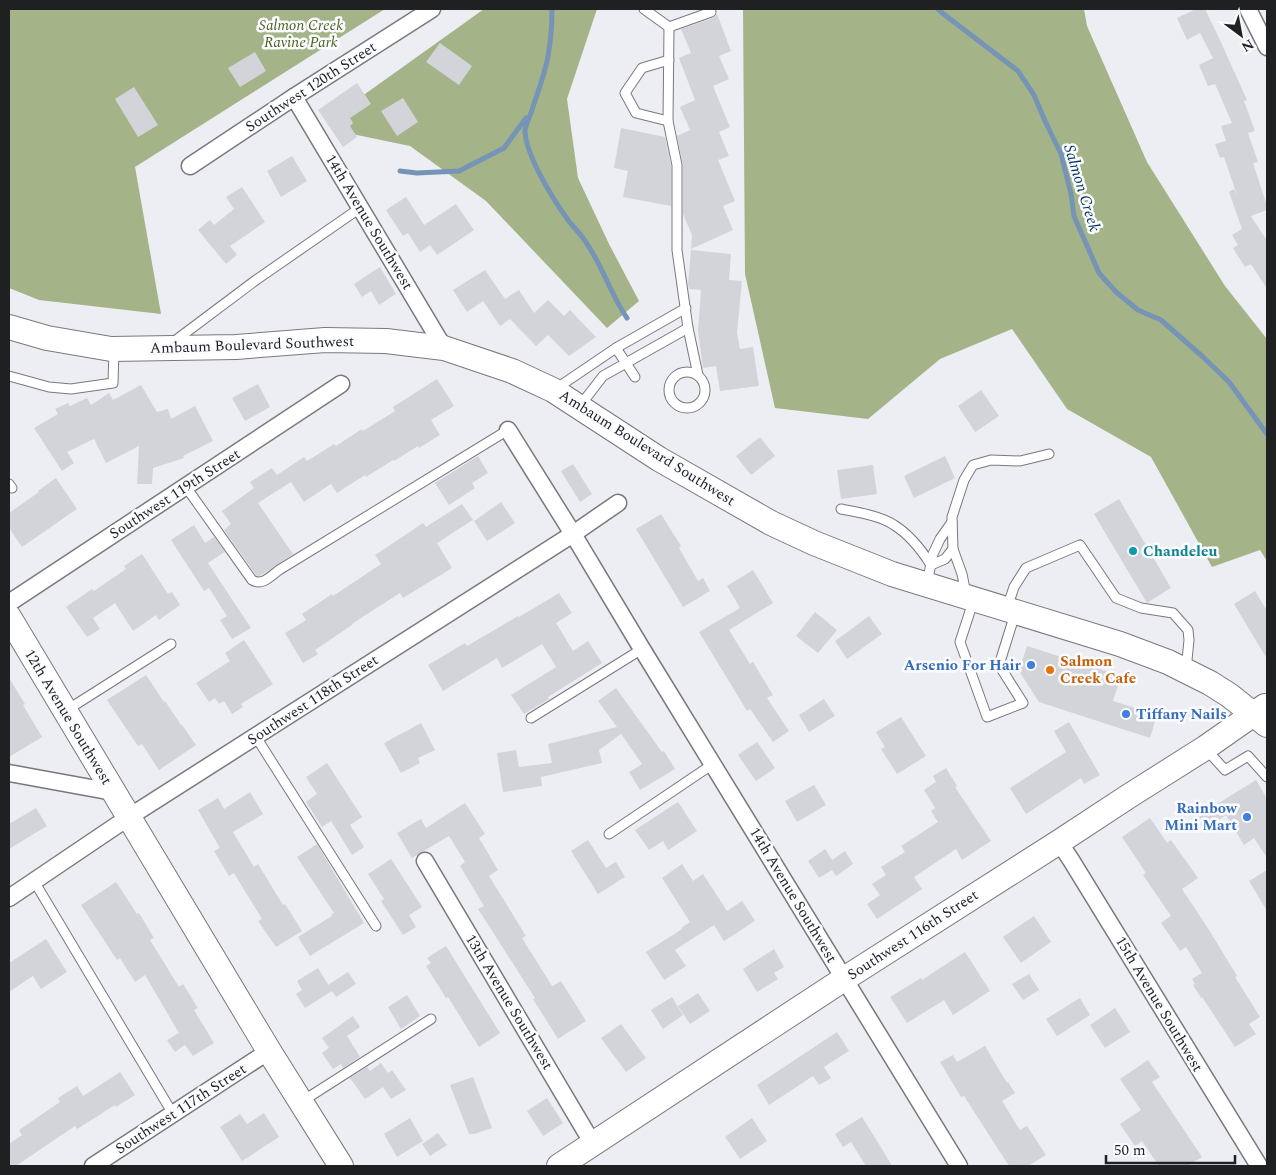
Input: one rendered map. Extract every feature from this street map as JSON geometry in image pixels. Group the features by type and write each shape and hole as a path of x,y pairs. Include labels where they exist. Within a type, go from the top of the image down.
{"street":[{"name":"Southwest 120th Street","path":"190,166 432,9"},
{"path":"1248,9 1267,47"},
{"name":"14th Avenue Southwest","path":"294,97 444,348"},
{"name":"Ambaum Boulevard Southwest","path":"9,328 47,338 114,349 236,347 325,340 386,341 444,348 512,371 553,390 659,459 771,523 831,550 892,574 929,575 970,598 1120,644 1168,662 1210,683 1262,714"},
{"name":"Southwest 119th Street","path":"9,604 341,384"},
{"name":"14th Avenue Southwest","path":"508,430 959,1166"},
{"name":"Southwest 118th Street","path":"9,898 129,817 573,534 618,503"},
{"name":"12th Avenue Southwest","path":"9,617 269,1051 341,1166"},
{"name":"Southwest 116th Street","path":"559,1166 844,979 1129,796 1262,714"},
{"path":"9,773 113,792"},
{"name":"15th Avenue Southwest","path":"1059,842 1258,1166"},
{"name":"13th Avenue Southwest","path":"424,861 593,1144"},
{"name":"Southwest 117th Street","path":"93,1166 269,1051"}],"lane":[{"path":"644,9 669,27"},
{"path":"669,27 711,12"},
{"path":"669,27 668,121 677,165 677,250 688,328 698,375 702,379 705,390 702,401 692,407 687,408 676,405 669,394 670,381 680,373 692,372 698,375"},
{"path":"668,60 642,68 625,93 636,113 668,121"},
{"path":"164,349 256,280 360,208"},
{"path":"553,390 616,348 686,308"},
{"path":"580,407 603,376 688,328"},
{"path":"616,348 635,377"},
{"path":"9,376 49,386 71,389 113,383 114,349"},
{"path":"186,486 252,580 256,583 263,582 279,570 508,430"},
{"path":"1049,454 1020,460 991,460 973,465 964,480 952,517 953,549 970,598 960,642 987,717 1023,703 999,666 1014,588 1026,568 1080,545 1116,598 1142,608 1172,613 1188,630 1186,671"},
{"path":"841,509 868,515 893,524 913,540 923,552 929,575"},
{"path":"929,575 933,554 940,539 952,522"},
{"path":"929,575 953,549"},
{"path":"65,712 171,644"},
{"path":"531,718 642,649"},
{"path":"256,737 376,926"},
{"path":"1205,748 1225,770 1248,756 1267,777"},
{"path":"608,834 713,764"},
{"path":"34,881 173,1114"},
{"path":"301,1102 431,1019"}],"green space":[{"name":"Salmon Creek Ravine Park","path":"9,9 385,9 135,167 161,314 39,300 9,288"},
{"path":"484,9 597,9 567,99 578,178 609,244 639,301 607,328 486,201 410,146 352,134 337,114"},
{"path":"743,9 1084,9 1087,26 1147,162 1225,286 1267,339 1267,561 1260,550 1212,567 1151,457 1067,409 1012,329 940,359 868,419 775,408 745,274"}],"building":[{"path":"1196,9 1205,9 1247,100 1244,101 1255,131 1248,133 1258,162 1253,163 1267,210 1251,216 1267,241 1267,289 1251,264 1245,267 1233,248 1238,245 1232,235 1242,229 1229,192 1234,189 1237,195 1224,157 1220,158 1215,144 1226,141 1221,126 1232,123 1215,84 1208,86 1199,65 1213,58 1200,33 1187,40 1177,18"},
{"path":"717,14 731,51 719,56 729,79 713,86 730,127 719,132 729,156 718,160 735,201 723,206 733,230 691,249 692,235 683,214 683,165 677,136 690,130 680,107 695,100 679,58 691,53 681,29 713,18"},
{"path":"440,43 472,66 459,85 426,62"},
{"path":"255,52 266,71 240,87 228,68"},
{"path":"357,83 371,104 350,118 353,123 350,126 357,137 343,147 318,110"},
{"path":"134,87 158,125 138,137 115,99"},
{"path":"403,98 418,122 397,136 381,111"},
{"path":"621,128 665,137 671,166 671,206 623,197 628,171 614,168"},
{"path":"292,156 307,181 281,197 267,171"},
{"path":"242,187 265,222 230,246 237,255 226,264 198,230 210,220 214,225 234,209 226,197"},
{"path":"406,197 424,225 456,204 474,230 437,255 430,245 420,252 408,233 403,236 386,210"},
{"path":"691,250 731,254 729,280 742,281 737,333 740,349 753,347 759,386 720,391 716,366 703,368 698,331 701,290 689,289 688,284"},
{"path":"380,267 396,294 379,305 371,291 362,297 354,284"},
{"path":"485,270 505,299 519,290 534,313 548,300 564,316 570,310 596,337 569,356 548,335 536,346 510,319 500,326 483,301 467,312 453,290"},
{"path":"437,379 454,406 431,420 440,435 366,477 365,475 337,493 331,484 304,502 291,482 258,503 293,554 263,574 256,575 224,530 231,524 222,511 254,488 250,482 272,468 277,475 304,457 307,461 334,444 336,446 395,411 393,407"},
{"path":"258,384 270,407 245,421 232,398"},
{"path":"141,385 157,412 168,409 171,419 195,406 213,441 183,456 184,458 153,468 152,484 137,484 139,446 106,463 94,439 67,452 74,463 62,471 34,428 58,414 55,409 68,403 70,406 87,398 91,405 109,393 113,400"},
{"path":"981,390 999,416 975,432 958,406"},
{"path":"760,437 775,456 751,475 736,456"},
{"path":"478,456 488,473 472,483 475,488 449,505 435,483"},
{"path":"945,456 955,478 914,498 904,476"},
{"path":"573,464 592,494 580,502 561,471"},
{"path":"873,465 877,494 841,499 837,470"},
{"path":"56,478 77,509 22,547 9,528 9,513"},
{"name":"Chandeleu","path":"1119,499 1171,588 1147,603 1094,514"},
{"path":"501,502 515,523 487,541 474,521"},
{"path":"462,504 473,520 437,543 452,568 403,598 400,593 315,650 318,654 303,663 285,633 306,620 302,614 381,564 375,555 423,523 426,527"},
{"path":"661,514 681,546 679,548 698,581 703,578 710,591 683,607 636,529"},
{"path":"194,525 205,543 214,537 225,552 208,563 251,628 232,639 220,620 227,616 209,588 204,591 171,540"},
{"path":"142,554 168,594 172,592 180,605 159,620 156,615 133,631 115,603 93,618 100,629 87,637 66,607 126,569 124,566"},
{"path":"753,570 773,603 729,630 750,664 753,662 773,695 767,698 789,731 773,742 750,709 747,711 699,632 740,608 727,586"},
{"path":"1255,591 1267,611 1267,659 1234,604"},
{"path":"559,593 572,613 556,623 573,651 588,641 602,663 524,714 511,695 556,667 542,644 502,668 497,658 443,691 428,665 465,643 467,646"},
{"path":"815,612 837,630 818,653 796,636"},
{"path":"869,616 882,634 847,659 835,641"},
{"path":"244,640 273,684 241,704 243,707 232,714 224,701 219,704 215,698 209,702 196,683 230,661 225,653"},
{"path":"1027,646 1121,676 1113,701 1157,715 1150,738 1039,702 1019,671"},
{"path":"146,675 196,745 159,770 142,744 138,746 107,700"},
{"path":"9,678 42,737 9,757"},
{"path":"616,688 662,752 664,751 675,769 640,790 629,772 642,764 621,734 599,750 602,763 541,777 542,786 503,792 497,753 516,750 519,767 552,763 548,744 617,727 598,701"},
{"path":"824,699 835,716 809,732 799,715"},
{"path":"901,717 926,756 897,774 881,749 885,747 876,732"},
{"path":"1069,722 1100,775 1084,784 1081,778 1026,814 1010,788 1066,752 1054,731"},
{"path":"421,723 435,750 418,758 420,763 401,773 384,743"},
{"path":"757,742 775,768 756,781 738,755"},
{"path":"327,763 362,817 350,825 364,847 352,855 331,821 322,827 306,802 317,794 306,777"},
{"path":"946,768 957,786 955,787 991,841 962,860 956,849 914,877 922,889 877,919 867,904 880,895 872,884 886,875 881,867 905,852 901,846 938,822 931,811 935,808 924,790 936,782 933,776"},
{"name":"Rainbow Mini Mart","path":"1256,780 1267,799 1267,858 1254,838 1244,845 1226,815 1207,828 1199,817"},
{"path":"814,785 826,805 797,822 785,801"},
{"path":"250,792 263,814 233,832 254,867 258,864 283,905 285,904 302,931 276,947 258,921 262,919 234,873 229,876 214,851 220,848 198,810 218,798 224,809"},
{"path":"678,802 697,831 668,850 663,841 649,850 635,830"},
{"path":"465,803 485,834 479,838 498,870 489,876 526,936 522,938 552,986 561,981 586,1021 558,1039 533,999 535,998 478,909 484,906 460,866 465,862 449,836 412,858 397,833 421,819 426,828"},
{"path":"36,808 47,826 9,849 9,824"},
{"path":"1150,818 1167,843 1171,840 1198,878 1182,889 1209,930 1260,1017 1249,1024 1256,1034 1235,1047 1193,985 1195,984 1192,979 1202,973 1186,947 1180,951 1161,923 1171,916 1143,875 1146,873 1122,837"},
{"path":"588,840 606,868 616,862 625,877 598,894 571,851"},
{"path":"317,844 364,923 310,956 298,937 334,913 297,857"},
{"path":"825,849 832,860 845,851 853,864 836,876 832,870 819,878 808,861"},
{"path":"391,859 422,907 409,915 416,927 403,935 381,901 384,899 368,874"},
{"path":"682,864 693,881 703,874 727,911 742,901 755,921 724,941 714,925 675,950 686,966 664,980 646,952 690,922 662,878"},
{"path":"1267,870 1267,911 1249,881"},
{"path":"116,882 137,914 139,913 154,938 150,940 179,987 183,984 198,1008 194,1010 214,1043 193,1056 185,1045 175,1052 167,1040 179,1033 145,975 135,982 120,958 117,960 81,905"},
{"path":"1034,916 1051,942 1021,963 1003,937"},
{"path":"46,939 67,972 41,989 33,976 9,992 9,963"},
{"path":"446,946 500,1033 479,1047 426,966 431,963 427,958"},
{"path":"774,949 784,967 774,973 778,979 757,992 743,969"},
{"path":"965,952 990,991 953,1015 944,1000 907,1023 890,997 921,978 922,980"},
{"path":"318,968 332,991 305,1008 296,994 302,990 297,981"},
{"path":"348,972 356,984 336,997 328,985"},
{"path":"1029,974 1039,990 1023,1000 1012,984"},
{"path":"698,993 710,1011 690,1024 678,1006"},
{"path":"407,995 420,1016 401,1029 388,1007"},
{"path":"672,997 683,1015 663,1029 651,1010"},
{"path":"1080,998 1090,1015 1057,1036 1046,1019"},
{"path":"1115,1008 1130,1032 1105,1048 1090,1025"},
{"path":"353,1016 360,1027 347,1036 360,1057 343,1068 341,1064 333,1069 322,1053 329,1048 322,1038"},
{"path":"621,1024 646,1058 626,1072 601,1038"},
{"path":"837,1032 849,1051 824,1067 831,1078 819,1085 813,1076 769,1105 757,1085"},
{"path":"985,1046 1015,1093 1002,1101 1020,1130 1027,1126 1046,1155 1028,1166 1009,1166 964,1096 961,1097 940,1062 953,1055 957,1062"},
{"path":"1148,1060 1160,1077 1152,1082 1202,1157 1187,1166 1159,1166 1142,1141 1135,1146 1120,1124 1141,1110 1120,1079"},
{"path":"381,1063 388,1073 392,1070 406,1090 391,1099 383,1087 365,1099 350,1078 367,1067 370,1071"},
{"path":"120,1072 135,1095 77,1129 75,1126 16,1166 9,1166 9,1144 22,1135 19,1130 60,1102 58,1098 77,1086 83,1096"},
{"path":"473,1077 492,1128 469,1134 450,1085"},
{"path":"547,1098 563,1123 543,1136 527,1111"},
{"path":"264,1113 279,1137 242,1161 220,1127 240,1114 247,1124"},
{"path":"862,1117 892,1166 866,1166 851,1142 843,1147 835,1134"},
{"path":"410,1118 423,1141 397,1157 384,1134"},
{"path":"752,1118 767,1141 740,1159 725,1137"},
{"path":"438,1133 447,1145 430,1156 422,1144"}],"waterway":[{"path":"552,9 548,58 526,127 527,141 535,165 548,189 593,253 627,318"},
{"name":"Salmon Creek","path":"938,9 1018,71 1034,95 1061,154 1071,194 1074,216 1099,273 1116,292 1138,310 1161,320 1203,357 1229,382 1267,434"},
{"path":"400,171 417,173 459,171 504,148 526,118"}],"place":[{"name":"Chandeleu","path":"1133,551"},
{"name":"Arsenio For Hair","path":"1031,665"},
{"name":"Salmon Creek Cafe","path":"1050,670"},
{"name":"Tiffany Nails","path":"1126,714"},
{"name":"Rainbow Mini Mart","path":"1247,817"}]}
